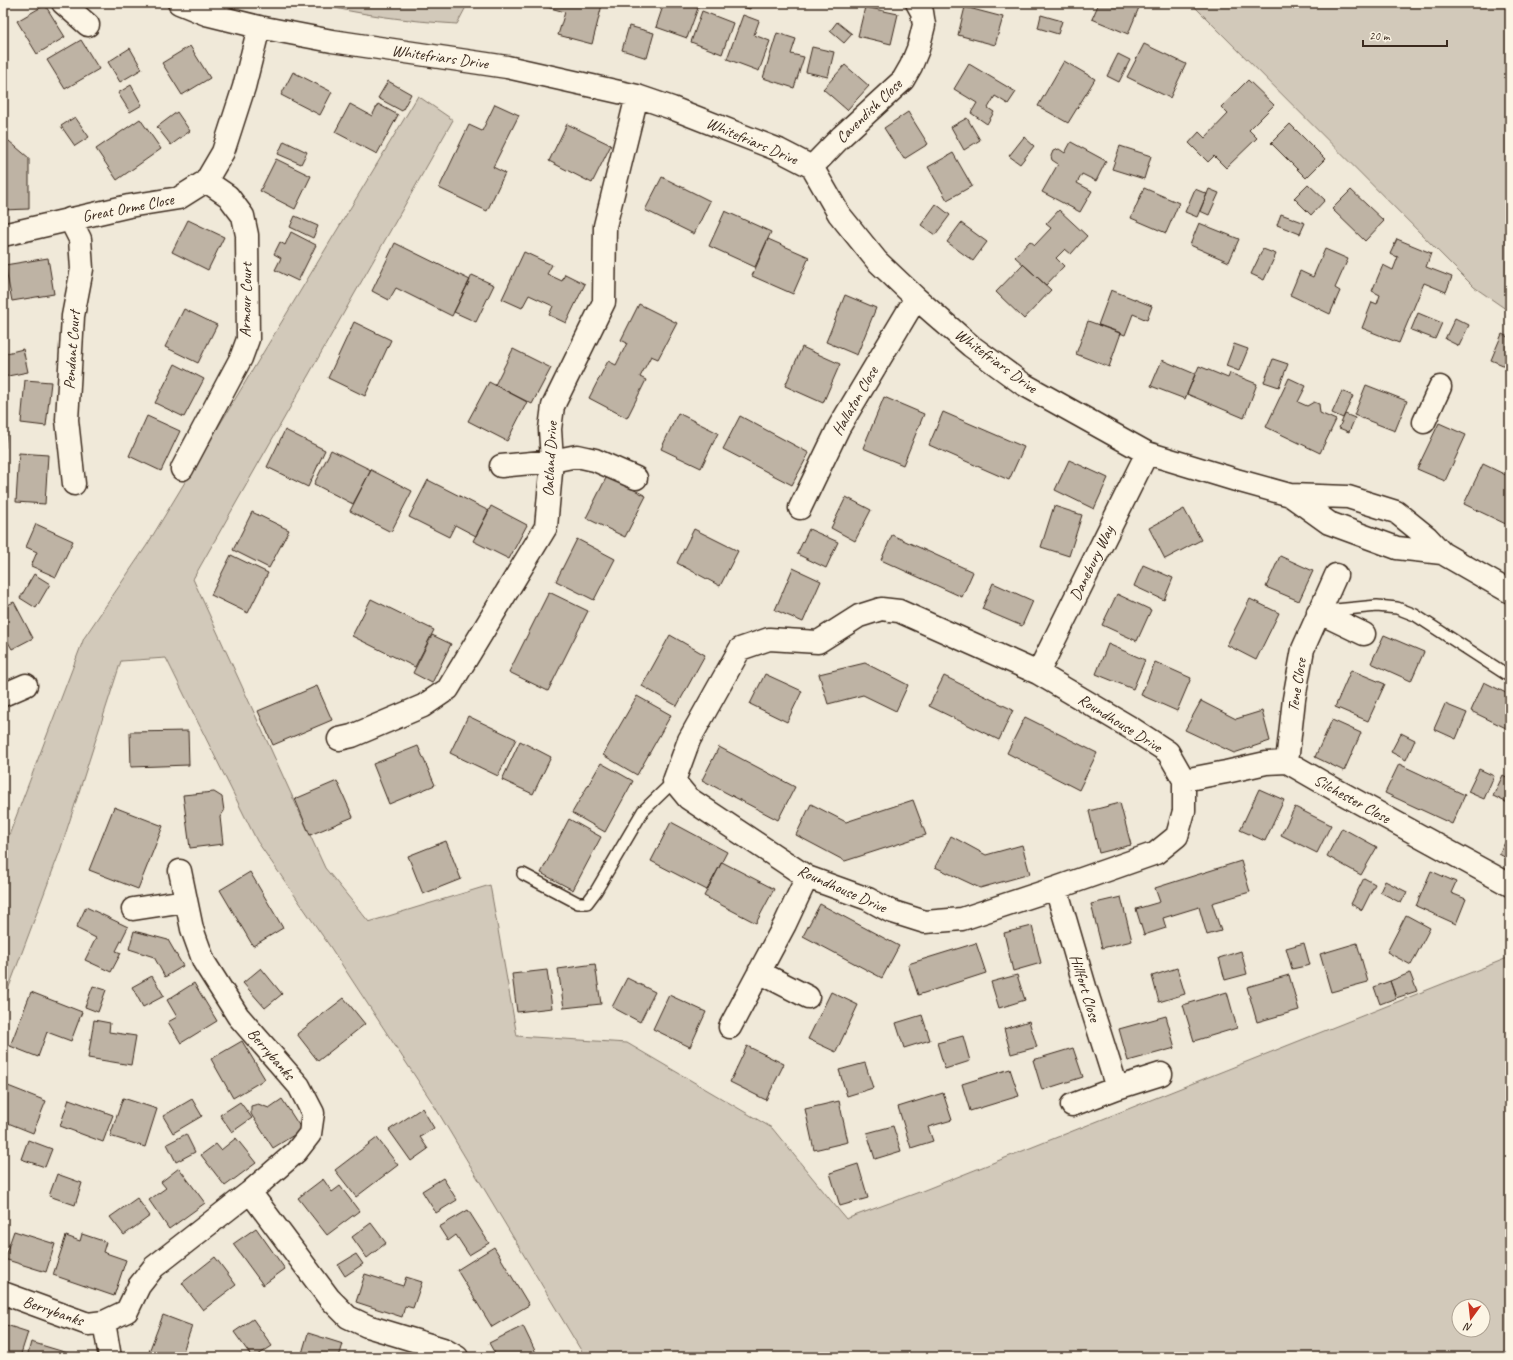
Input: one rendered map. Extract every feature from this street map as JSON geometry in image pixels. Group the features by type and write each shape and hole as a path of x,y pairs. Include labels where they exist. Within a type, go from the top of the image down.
{"street":[{"path":"63,3 88,25"},
{"name":"Whitefriars Drive","path":"179,3 206,14 259,27 332,41 507,67 637,96 672,108 779,150 812,167 839,214 877,261 916,298 971,346 1023,384 1147,453 1290,495 1348,497 1396,512 1428,537 1442,554 1510,592"},
{"name":"Cavendish Close","path":"812,167 842,136 903,80 918,49 924,25 922,12 917,3"},
{"name":"Great Orme Close","path":"3,235 129,206 179,198 206,181 223,152 244,87 259,27"},
{"name":"Oatland Drive","path":"339,739 352,736 423,706 448,689 546,527 552,461 550,429 553,406 604,302 605,226 637,96"},
{"name":"Armour Court","path":"182,469 241,358 248,339 247,235 243,216 228,196 206,181"},
{"name":"Pendant Court","path":"70,219 80,239 82,269 73,316 67,420 74,484"},
{"name":"Hallaton Close","path":"800,508 839,427 916,298"},
{"path":"1424,422 1440,387"},
{"name":"Danebury Way","path":"1038,673 1147,453"},
{"path":"501,466 552,461 577,456 595,460 636,478"},
{"name":"Whitefriars Drive","path":"1290,495 1329,523 1396,548 1442,554"},
{"name":"Tene Close","path":"1287,762 1294,700 1303,649 1318,612 1336,575"},
{"name":"Roundhouse Drive","path":"881,609 899,611 1038,673 1131,728 1168,752 1184,780 1184,811 1178,836 1156,853 962,919 925,922 890,911 868,899 807,877 688,798 674,781 689,740 740,649 769,639 818,642 859,616 881,609"},
{"path":"1318,612 1364,634"},
{"path":"3,695 26,685"},
{"path":"1184,780 1266,763 1287,762"},
{"name":"Silchester Close","path":"1287,762 1510,885"},
{"name":"Berrybanks","path":"3,1294 88,1324 104,1322 127,1311 139,1286 154,1267 250,1192 296,1152 310,1134 313,1113 299,1086 238,1016 204,962 192,929 180,871"},
{"path":"730,1027 785,924 807,877"},
{"name":"Hillfort Close","path":"1056,888 1084,987 1117,1088"},
{"path":"133,909 185,901"},
{"path":"759,972 808,997"},
{"path":"1072,1105 1117,1088 1161,1074"},
{"path":"250,1192 329,1298 348,1317 367,1326 443,1349 456,1357"},
{"name":"Berrybanks","path":"104,1322 110,1357"}],"lane":[{"path":"1318,612 1377,606 1397,608 1415,615 1509,676"},
{"path":"523,874 578,903 587,903 596,891 643,811 674,781"}],"shaded area":[{"path":"314,3 468,3 457,24 385,17"},
{"path":"1191,3 1510,3 1510,312 1474,287"},
{"path":"418,96 453,120 193,579 325,868 369,922 490,885 517,1036 627,1043 772,1128 846,1219 922,1191 1510,957 1510,1353 1501,1357 585,1357 432,1102 329,945 257,841 166,658 121,661 60,851 3,1003 3,851 84,638 147,545"}],"building":[{"path":"532,3 594,3 602,5 592,44 558,35 565,12"},
{"path":"664,3 685,3 698,8 687,38 656,27"},
{"path":"739,3 751,3 750,9 738,6"},
{"path":"1099,3 1135,3 1140,5 1128,34 1092,19"},
{"path":"45,5 65,37 37,54 17,21"},
{"path":"865,7 898,14 891,44 858,36"},
{"path":"965,7 1003,17 995,45 958,35"},
{"path":"702,11 733,23 722,54 691,42"},
{"path":"743,15 759,21 754,35 770,41 759,71 727,59"},
{"path":"1041,15 1062,21 1058,34 1038,28"},
{"path":"837,22 852,34 844,43 830,31"},
{"path":"629,26 654,33 647,58 622,50"},
{"path":"777,33 796,39 791,54 804,57 794,88 763,78"},
{"path":"81,40 99,69 65,89 47,60"},
{"path":"1144,44 1186,64 1170,98 1127,77"},
{"path":"190,46 210,78 182,95 162,63"},
{"path":"812,47 834,52 828,77 806,72"},
{"path":"130,48 142,69 120,82 108,62"},
{"path":"1118,54 1130,60 1119,82 1107,76"},
{"path":"1064,61 1095,79 1068,123 1038,106"},
{"path":"969,64 1016,92 1008,104 995,96 988,108 994,112 987,124 971,113 977,103 954,89"},
{"path":"845,65 869,86 847,110 823,89"},
{"path":"293,72 332,92 320,115 281,95"},
{"path":"1248,80 1274,105 1249,130 1257,138 1226,168 1214,156 1208,162 1189,143 1199,132 1205,138 1228,114 1221,107"},
{"path":"388,81 411,94 402,111 378,98"},
{"path":"131,85 142,105 130,112 118,93"},
{"path":"350,104 372,116 378,104 398,115 377,154 335,132"},
{"path":"495,104 519,115 493,167 505,173 487,211 439,188 469,125 482,131"},
{"path":"177,112 190,131 171,145 157,127"},
{"path":"908,112 928,144 904,159 884,128"},
{"path":"75,117 89,137 75,146 61,126"},
{"path":"967,118 980,140 964,150 951,127"},
{"path":"140,119 161,149 117,180 96,149"},
{"path":"567,124 611,145 592,183 549,161"},
{"path":"1290,124 1325,159 1306,178 1271,143"},
{"path":"3,136 29,158 29,209 3,210"},
{"path":"1024,137 1034,146 1020,164 1009,156"},
{"path":"284,141 307,152 301,164 278,154"},
{"path":"1071,142 1106,161 1096,181 1082,174 1077,183 1092,191 1080,212 1042,192 1058,164 1052,160 1051,156 1053,151 1059,149 1065,153"},
{"path":"1120,146 1151,156 1144,179 1112,169"},
{"path":"953,153 972,186 947,200 928,167"},
{"path":"276,159 311,176 295,209 260,191"},
{"path":"662,177 710,201 694,234 645,210"},
{"path":"1308,184 1325,200 1311,215 1294,198"},
{"path":"1144,188 1179,203 1166,233 1131,218"},
{"path":"1195,189 1207,194 1197,217 1185,212"},
{"path":"1209,189 1219,193 1209,215 1200,211"},
{"path":"1351,190 1384,221 1365,241 1332,209"},
{"path":"936,204 950,215 935,235 921,225"},
{"path":"1059,210 1087,236 1071,254 1065,249 1056,258 1064,266 1046,285 1015,257 1030,241 1035,245 1051,228 1046,224"},
{"path":"725,211 771,232 755,267 709,246"},
{"path":"1281,214 1305,223 1300,234 1277,225"},
{"path":"295,216 318,226 313,238 290,227"},
{"path":"188,220 224,237 208,270 172,252"},
{"path":"961,223 987,242 973,261 947,242"},
{"path":"1199,223 1239,239 1229,262 1190,245"},
{"path":"291,232 316,245 298,281 275,270 281,258 274,254 280,242 285,245"},
{"path":"768,239 809,257 793,294 752,276"},
{"path":"1397,239 1431,253 1426,267 1452,277 1446,292 1424,283 1399,343 1362,328 1372,302 1377,304 1380,295 1372,291 1383,265 1393,270 1398,257 1390,254"},
{"path":"395,243 470,280 452,316 396,288 389,300 372,291"},
{"path":"1263,249 1276,254 1264,280 1251,274"},
{"path":"1325,249 1348,259 1335,288 1340,291 1330,314 1290,295 1300,271 1313,277"},
{"path":"524,252 552,265 547,274 562,281 565,274 585,284 566,323 549,315 553,306 529,295 522,308 502,299"},
{"path":"48,258 54,294 12,301 5,265"},
{"path":"1023,264 1051,290 1024,319 996,292"},
{"path":"472,275 494,285 476,322 454,312"},
{"path":"1111,290 1152,306 1147,320 1133,314 1125,335 1098,325"},
{"path":"845,295 876,308 857,355 826,342"},
{"path":"639,304 677,323 658,359 651,356 640,377 646,380 627,418 589,398 608,361 616,365 627,343 621,340"},
{"path":"184,309 217,325 198,363 165,347"},
{"path":"1418,313 1442,323 1435,339 1411,330"},
{"path":"1455,318 1469,325 1459,346 1445,339"},
{"path":"1088,321 1121,333 1109,367 1076,354"},
{"path":"354,322 391,340 365,396 328,378"},
{"path":"1502,334 1510,338 1510,368 1491,360"},
{"path":"1234,344 1248,349 1239,371 1226,366"},
{"path":"802,347 840,364 823,403 785,386"},
{"path":"23,349 28,372 3,377 3,354"},
{"path":"513,349 551,368 532,404 495,385"},
{"path":"1273,359 1288,364 1279,387 1264,382"},
{"path":"1162,360 1195,374 1185,399 1151,386"},
{"path":"175,364 204,379 184,417 155,403"},
{"path":"1199,366 1228,378 1230,373 1257,384 1244,418 1187,394"},
{"path":"1289,378 1306,386 1298,402 1307,406 1314,402 1319,404 1320,413 1336,420 1320,453 1266,427"},
{"path":"25,380 51,382 46,426 21,423"},
{"path":"489,382 527,402 507,441 468,421"},
{"path":"1366,385 1407,401 1395,431 1354,415"},
{"path":"1342,391 1353,396 1343,418 1332,413"},
{"path":"884,397 924,414 903,465 863,448"},
{"path":"943,412 1024,447 1009,480 929,445"},
{"path":"678,413 718,433 701,468 661,449"},
{"path":"1345,414 1355,418 1349,432 1339,428"},
{"path":"147,416 180,431 161,471 129,456"},
{"path":"740,416 809,453 792,485 723,449"},
{"path":"1439,423 1466,435 1445,481 1417,469"},
{"path":"3,426 7,426 5,448 3,447"},
{"path":"285,430 325,450 308,487 267,467"},
{"path":"331,450 371,470 353,504 314,484"},
{"path":"19,453 48,455 45,504 16,502"},
{"path":"1069,460 1108,478 1094,509 1055,490"},
{"path":"1483,464 1510,477 1510,526 1464,504"},
{"path":"371,470 412,491 391,532 350,511"},
{"path":"607,476 646,496 625,537 586,518"},
{"path":"428,480 489,511 476,536 455,525 449,537 409,517"},
{"path":"846,497 871,510 855,541 831,528"},
{"path":"491,506 527,525 509,559 473,541"},
{"path":"1054,506 1082,515 1069,556 1041,547"},
{"path":"1184,509 1201,540 1165,559 1149,528"},
{"path":"252,512 289,530 269,568 233,550"},
{"path":"36,524 73,541 56,577 31,566 37,552 26,547"},
{"path":"694,529 738,551 720,586 677,563"},
{"path":"809,529 838,542 826,568 797,554"},
{"path":"892,535 973,572 962,597 881,560"},
{"path":"577,539 615,559 594,600 556,581"},
{"path":"231,555 268,573 248,613 211,595"},
{"path":"1280,556 1313,571 1299,601 1266,587"},
{"path":"1143,565 1173,578 1164,600 1134,586"},
{"path":"793,568 821,581 803,622 775,610"},
{"path":"34,574 50,584 36,608 20,598"},
{"path":"993,583 1033,601 1022,626 982,609"},
{"path":"549,592 588,611 548,691 509,672"},
{"path":"1117,594 1151,610 1137,641 1102,625"},
{"path":"371,599 434,630 415,667 352,636"},
{"path":"1250,599 1279,613 1256,660 1227,645"},
{"path":"14,602 33,638 12,649 5,637 3,639 3,607"},
{"path":"432,635 451,644 432,683 413,673"},
{"path":"670,635 705,655 677,706 642,686"},
{"path":"1384,635 1424,652 1411,681 1371,663"},
{"path":"1108,644 1145,660 1133,689 1096,674"},
{"path":"1155,662 1191,678 1177,711 1141,695"},
{"path":"865,663 908,685 896,711 863,695 828,704 819,674"},
{"path":"1351,670 1385,684 1368,721 1335,707"},
{"path":"765,674 802,691 787,722 750,704"},
{"path":"944,676 1013,710 999,740 929,706"},
{"path":"1484,682 1510,695 1510,730 1471,711"},
{"path":"317,686 332,720 273,745 258,711"},
{"path":"637,696 671,715 637,775 603,755"},
{"path":"1201,701 1236,719 1262,711 1270,741 1234,753 1185,730"},
{"path":"1445,704 1467,713 1456,739 1434,729"},
{"path":"468,716 516,739 498,776 450,753"},
{"path":"1025,717 1097,753 1079,790 1007,753"},
{"path":"1332,720 1361,733 1344,771 1315,757"},
{"path":"188,731 189,765 131,767 130,732"},
{"path":"1401,733 1415,740 1406,760 1391,752"},
{"path":"520,741 551,757 533,794 502,780"},
{"path":"418,746 435,785 389,804 373,764"},
{"path":"719,747 795,787 778,820 702,780"},
{"path":"601,763 633,781 605,832 572,813"},
{"path":"1399,764 1465,795 1452,824 1385,793"},
{"path":"1479,769 1494,776 1484,799 1468,792"},
{"path":"1503,775 1510,779 1510,804 1493,796"},
{"path":"337,781 353,817 310,835 295,799"},
{"path":"1259,789 1284,800 1265,841 1240,830"},
{"path":"214,792 222,797 224,811 220,817 223,844 190,848 183,795"},
{"path":"913,800 926,835 845,861 796,835 811,804 846,822"},
{"path":"1120,803 1131,845 1099,853 1089,811"},
{"path":"114,807 163,826 138,889 89,870"},
{"path":"1295,807 1331,825 1317,853 1281,835"},
{"path":"569,819 601,837 573,890 541,873"},
{"path":"671,822 727,852 707,890 651,861"},
{"path":"1342,828 1377,847 1361,875 1327,856"},
{"path":"1510,833 1510,860 1499,854"},
{"path":"951,836 986,855 1022,845 1030,874 980,888 935,867"},
{"path":"446,841 461,879 423,894 408,856"},
{"path":"1241,861 1250,892 1212,903 1221,931 1207,935 1199,907 1163,918 1166,928 1144,935 1136,909 1160,902 1155,888"},
{"path":"722,862 774,889 756,923 704,896"},
{"path":"1431,871 1456,882 1451,893 1466,899 1456,924 1416,906"},
{"path":"250,872 283,928 253,946 220,890"},
{"path":"1364,878 1375,884 1362,910 1351,904"},
{"path":"1385,881 1407,892 1401,903 1380,892"},
{"path":"1121,897 1132,941 1102,948 1091,904"},
{"path":"820,904 899,946 882,978 803,936"},
{"path":"86,907 128,927 116,951 121,953 111,972 85,960 96,938 76,928"},
{"path":"1406,915 1430,928 1411,965 1387,952"},
{"path":"1032,926 1041,963 1013,971 1004,933"},
{"path":"134,931 168,940 183,966 165,977 154,957 129,949"},
{"path":"976,943 986,973 918,995 908,964"},
{"path":"1304,943 1310,965 1292,969 1286,948"},
{"path":"1357,943 1368,982 1331,992 1320,954"},
{"path":"1241,951 1247,974 1225,980 1219,958"},
{"path":"595,964 601,1004 564,1008 558,969"},
{"path":"261,968 282,994 265,1008 243,983"},
{"path":"1177,968 1185,994 1159,1002 1152,976"},
{"path":"547,970 552,1008 517,1012 512,974"},
{"path":"1410,973 1417,991 1396,998 1390,981"},
{"path":"1017,975 1025,1000 999,1008 991,982"},
{"path":"1289,975 1299,1010 1257,1022 1247,987"},
{"path":"152,976 164,996 143,1007 132,987"},
{"path":"627,978 655,992 640,1022 612,1007"},
{"path":"1390,981 1396,998 1380,1004 1374,987"},
{"path":"194,983 217,1021 181,1043 168,1022 177,1017 167,1000"},
{"path":"93,986 106,990 98,1012 85,1007"},
{"path":"31,992 82,1012 71,1041 47,1032 38,1057 10,1046"},
{"path":"831,992 858,1005 836,1052 808,1039"},
{"path":"1227,992 1237,1028 1194,1041 1183,1005"},
{"path":"669,995 706,1012 690,1047 653,1029"},
{"path":"344,998 365,1024 318,1061 297,1034"},
{"path":"922,1015 930,1040 904,1048 896,1023"},
{"path":"1166,1016 1175,1048 1128,1061 1119,1029"},
{"path":"94,1020 110,1023 109,1032 136,1036 131,1065 88,1058"},
{"path":"1029,1021 1037,1047 1011,1054 1004,1029"},
{"path":"963,1036 970,1061 945,1069 937,1043"},
{"path":"242,1041 265,1079 233,1098 211,1059"},
{"path":"747,1046 784,1064 766,1100 730,1082"},
{"path":"1073,1048 1083,1077 1042,1090 1033,1060"},
{"path":"865,1063 873,1088 847,1096 839,1070"},
{"path":"1010,1069 1019,1096 970,1111 962,1084"},
{"path":"3,1084 46,1101 33,1133 3,1121"},
{"path":"943,1093 952,1120 928,1127 933,1141 911,1148 898,1107"},
{"path":"123,1098 157,1109 145,1147 110,1136"},
{"path":"69,1099 113,1115 103,1142 60,1126"},
{"path":"192,1099 202,1116 173,1133 163,1116"},
{"path":"282,1099 302,1130 273,1148 251,1114 251,1106 258,1104 269,1108"},
{"path":"839,1101 848,1142 814,1150 805,1109"},
{"path":"240,1102 252,1118 232,1132 220,1115"},
{"path":"422,1108 434,1128 420,1137 428,1149 411,1161 389,1130"},
{"path":"893,1126 901,1151 875,1159 867,1133"},
{"path":"186,1134 195,1152 176,1162 167,1144"},
{"path":"236,1138 256,1163 225,1186 201,1155 216,1144 221,1150"},
{"path":"377,1138 398,1165 356,1197 335,1170"},
{"path":"28,1140 52,1149 45,1167 21,1159"},
{"path":"858,1164 868,1198 840,1206 830,1173"},
{"path":"179,1168 205,1203 169,1229 149,1200 166,1188 161,1182"},
{"path":"57,1174 82,1183 75,1205 49,1196"},
{"path":"443,1178 457,1200 436,1213 422,1191"},
{"path":"323,1179 332,1192 340,1186 359,1211 327,1235 298,1198"},
{"path":"137,1198 150,1216 124,1235 110,1217"},
{"path":"468,1210 489,1243 469,1255 456,1235 448,1241 439,1227"},
{"path":"371,1223 386,1243 367,1258 352,1237"},
{"path":"256,1228 285,1269 263,1285 233,1244"},
{"path":"14,1231 55,1244 46,1272 4,1259"},
{"path":"82,1234 106,1242 103,1252 126,1260 114,1296 53,1275 66,1236 80,1241"},
{"path":"494,1247 529,1305 492,1327 457,1270"},
{"path":"356,1254 363,1264 345,1276 338,1265"},
{"path":"215,1257 236,1285 203,1310 182,1283"},
{"path":"365,1274 403,1286 406,1277 422,1282 413,1308 405,1306 402,1317 356,1302"},
{"path":"163,1315 192,1326 181,1357 147,1357"},
{"path":"253,1319 272,1346 255,1357 252,1357 234,1332"},
{"path":"3,1324 28,1332 20,1357 3,1357"},
{"path":"523,1326 538,1357 497,1357 489,1343"},
{"path":"308,1333 343,1344 339,1357 301,1357"},
{"path":"31,1342 81,1357 27,1357"}]}
